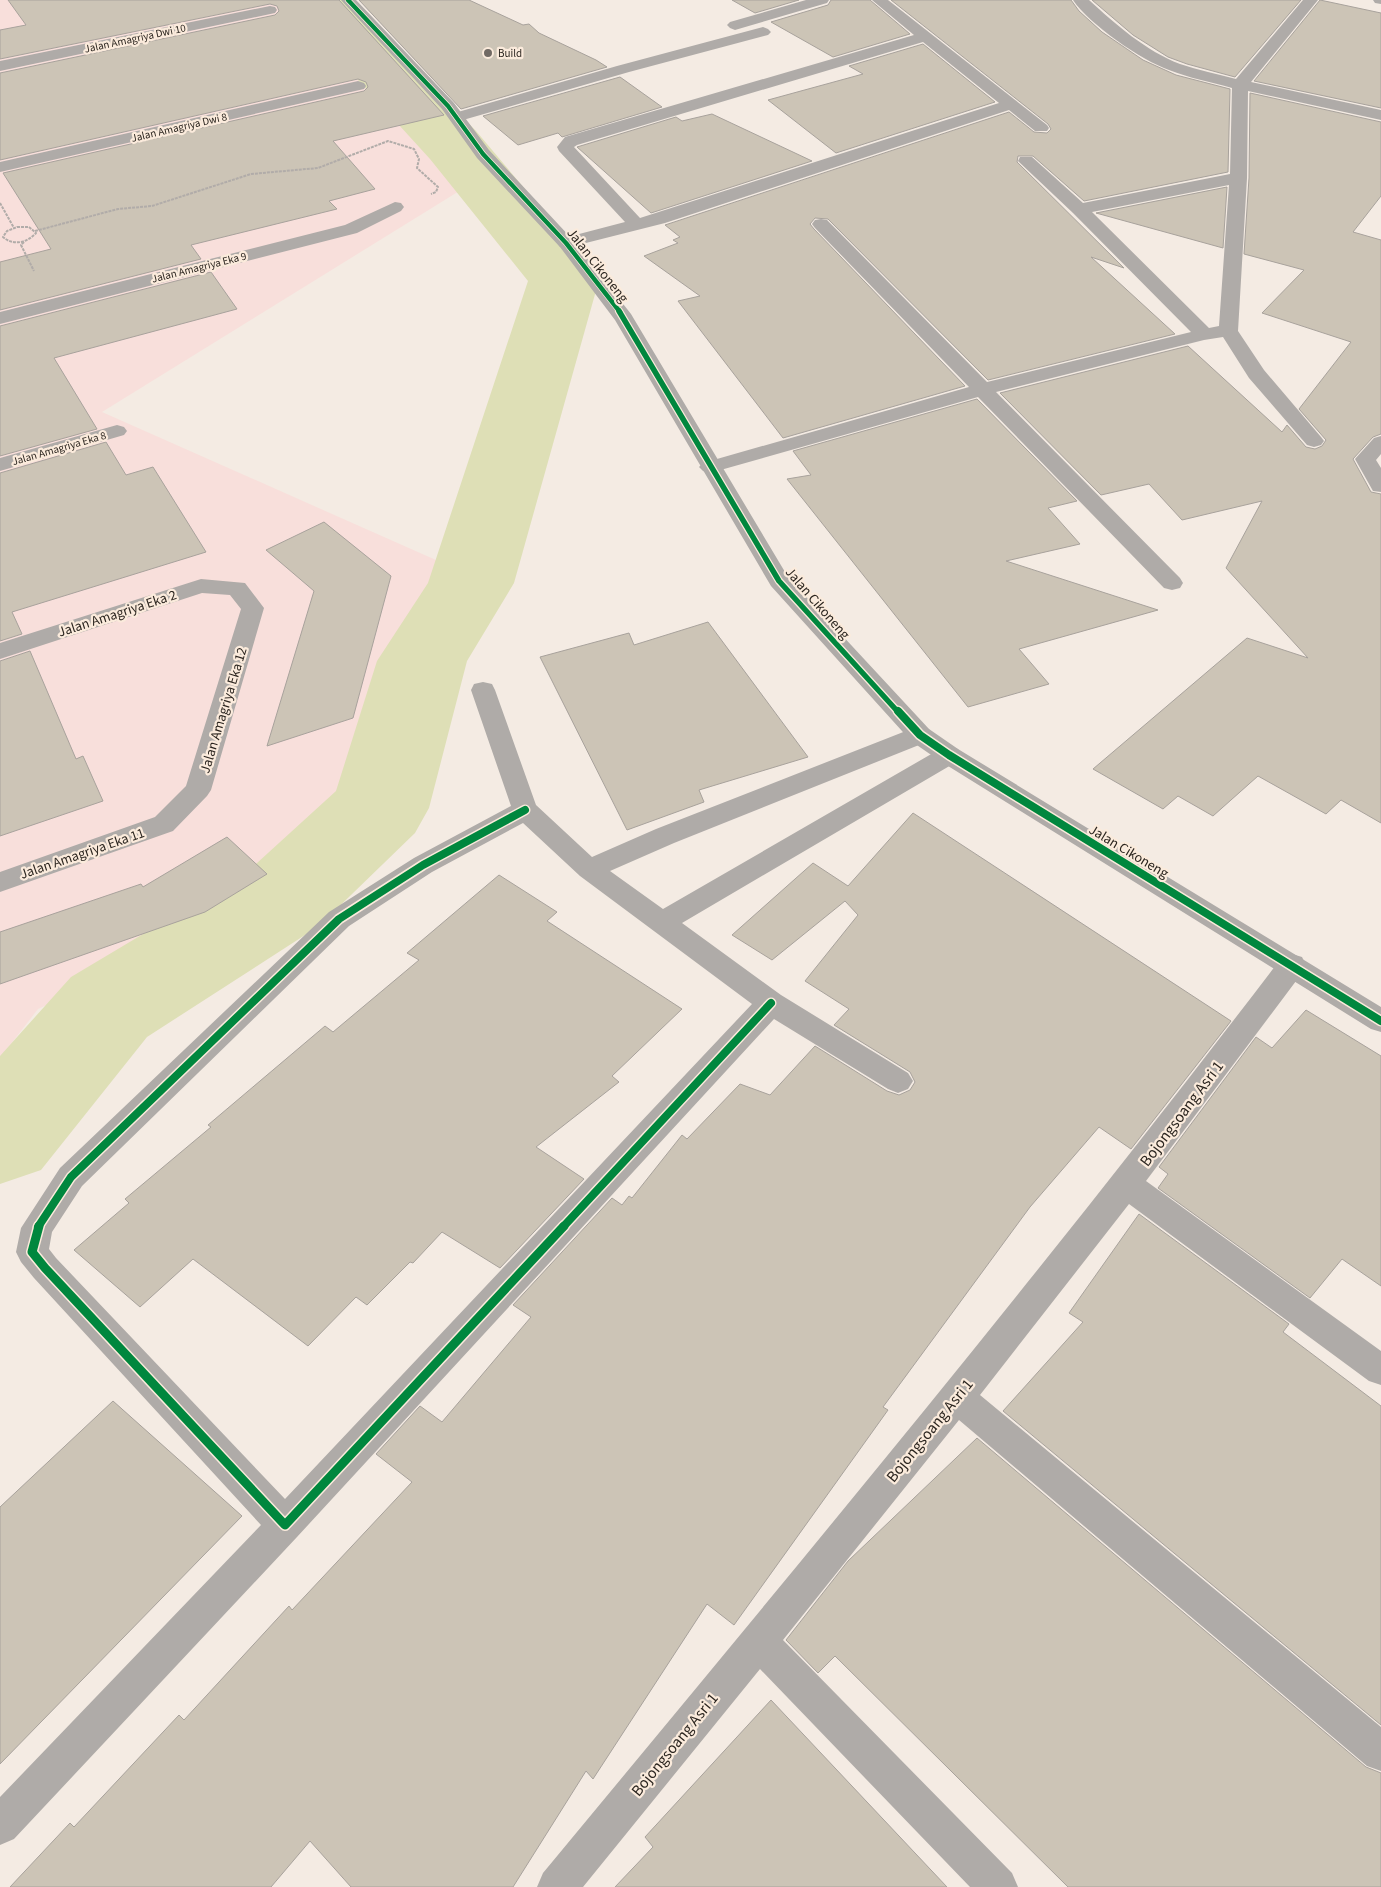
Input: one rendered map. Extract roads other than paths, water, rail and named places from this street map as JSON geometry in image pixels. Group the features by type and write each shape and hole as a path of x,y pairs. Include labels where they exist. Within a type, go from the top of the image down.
{"street":[{"name":"Jalan Cikoneng","path":"348,0 457,117 483,154 566,243 624,318 710,467 779,581 920,735 949,755 1381,1021"},
{"path":"712,30 822,0"},
{"path":"879,0 1041,128"},
{"path":"1080,0 1106,24 1142,50 1174,67 1240,85 1381,115"},
{"path":"1311,0 1240,85 1238,178 1228,331 1256,374 1314,442"},
{"name":"Jalan Amagriya Dwi 10","path":"0,66 270,10"},
{"path":"457,117 763,32"},
{"path":"636,225 630,216 566,147 567,143 925,37"},
{"name":"Jalan Amagriya Dwi 8","path":"0,167 358,86"},
{"path":"566,243 659,219 1011,104"},
{"path":"1026,161 1079,209 1204,334"},
{"path":"1079,209 1238,178"},
{"name":"Jalan Amagriya Eka 9","path":"0,318 351,229 395,207"},
{"path":"821,224 1172,583"},
{"path":"710,467 983,389 1204,334 1228,331"},
{"name":"Jalan Amagriya Eka 8","path":"0,465 117,432"},
{"path":"1381,442 1365,459 1381,486"},
{"name":"Jalan Amagriya Eka 2","path":"0,651 201,586 236,588"},
{"name":"Jalan Amagriya Eka 12","path":"164,824 198,790 253,608 236,588"},
{"path":"483,690 525,810 589,869 771,1002 898,1081"},
{"path":"589,869 665,836 920,735"},
{"path":"662,922 949,755"},
{"path":"286,1525 45,1268 32,1252 37,1228 71,1177 339,919 423,865 525,810"},
{"name":"Jalan Amagriya Eka 11","path":"0,882 164,824"},
{"name":"Bojongsoang Asri 1","path":"557,1887 1127,1185 1292,965"},
{"path":"0,1825 286,1525 771,1002"},
{"path":"1127,1185 1381,1370"},
{"path":"956,1396 1381,1752"},
{"path":"758,1641 998,1887"}],"waterway":[{"path":"0,1136 109,1007 283,899 380,808 422,661 471,583 564,280 453,145 316,0"}],"place":[{"name":"Build","path":"488,53"}]}
